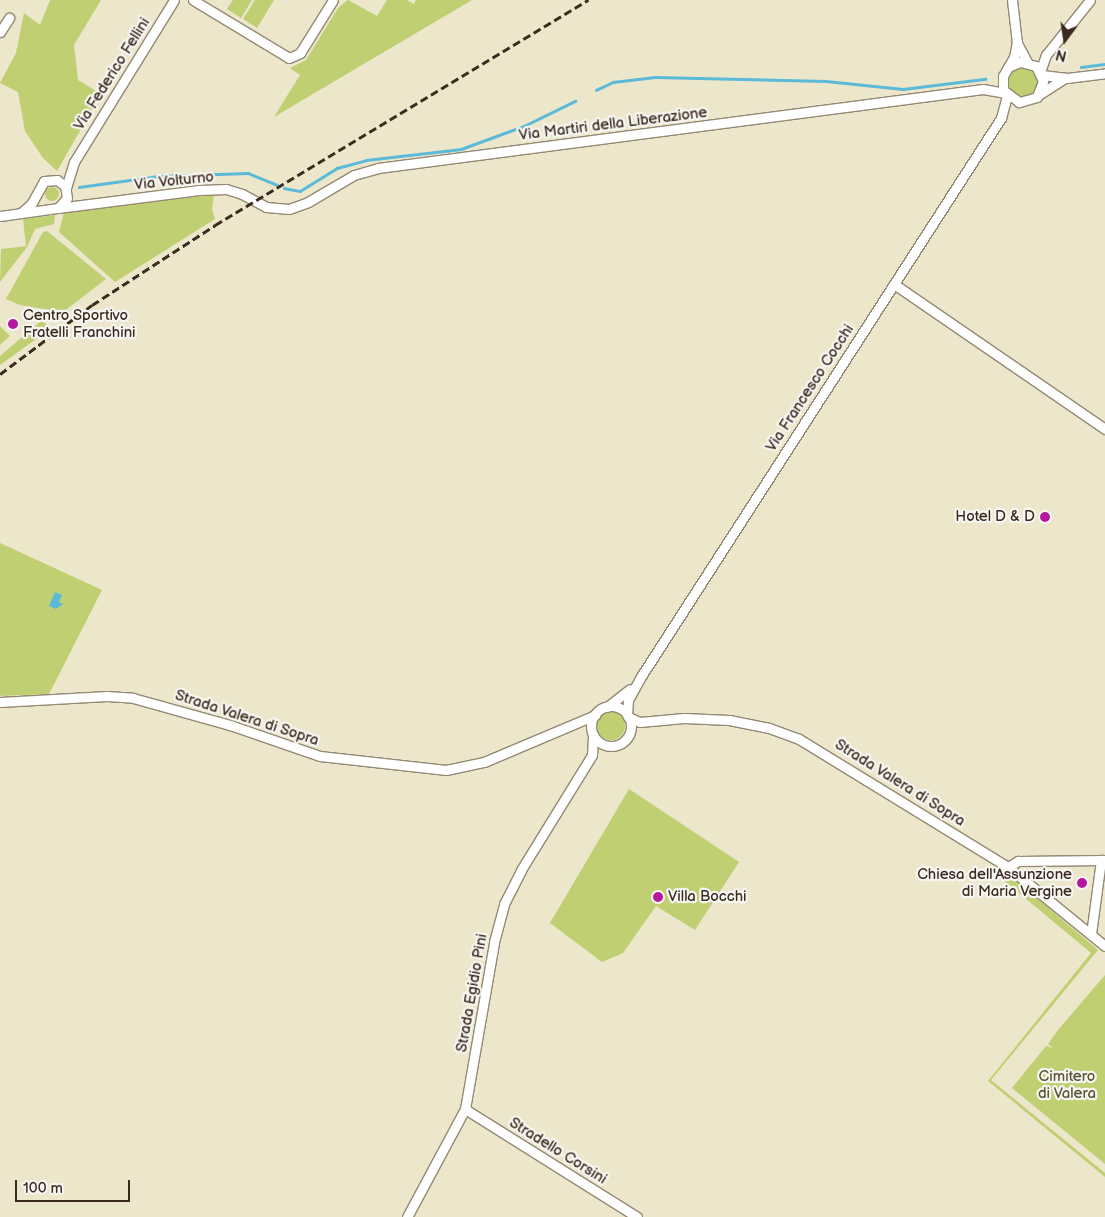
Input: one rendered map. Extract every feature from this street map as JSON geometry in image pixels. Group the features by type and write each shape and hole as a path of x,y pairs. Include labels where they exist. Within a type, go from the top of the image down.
{"street":[{"name":"Via Federico Fellini","path":"66,188 74,162 174,0"},
{"path":"193,0 284,56 291,58 300,54 333,0"},
{"path":"1006,94 1002,83 1006,70 1014,57 1017,41 1012,0"},
{"path":"1037,96 1042,88 1041,73 1048,52 1090,0"},
{"path":"0,32 9,18"},
{"path":"1017,41 1029,63 1041,73 1067,78"},
{"name":"Via Martiri della Liberazione","path":"256,202 278,209 297,207 354,175 378,168 983,89 997,82 1006,70 1017,62 1029,63 1048,52"},
{"path":"1029,102 1048,87 1067,78 1105,73"},
{"name":"Via Martiri della Liberazione","path":"983,89 1006,94 1015,101 1029,102"},
{"name":"Via Francesco Cocchi","path":"628,716 628,700 643,674 1001,118 1006,94"},
{"name":"Via Francesco Cocchi","path":"1001,118 1029,102"},
{"name":"Via Federico Fellini","path":"50,179 74,162"},
{"path":"21,213 32,203 41,184 50,179"},
{"name":"Via Volturno","path":"50,179 60,181 82,201 121,200"},
{"path":"37,193 40,203 55,209 66,202 66,188"},
{"name":"Via Volturno","path":"0,216 199,190 226,190 256,202"},
{"path":"894,284 1105,429"},
{"name":"Via Francesco Cocchi","path":"605,707 618,701 643,674"},
{"name":"Strada Valera di Sopra","path":"0,702 127,697 230,725 320,756 440,770 477,764 595,715 605,707 619,708 636,721 729,720 789,734 830,756 1008,867 1105,946"},
{"path":"593,735 592,722 595,715"},
{"path":"626,738 631,726 628,716"},
{"path":"568,727 584,728 602,744 615,746 650,721"},
{"name":"Strada Egidio Pini","path":"407,1217 465,1109 502,911 516,879 593,752 593,735"},
{"name":"Strada Egidio Pini","path":"578,778 600,753 615,746"},
{"path":"1008,867 1016,862 1103,860 1091,934"},
{"name":"Stradello Corsini","path":"465,1109 637,1217"}],"green space":[{"path":"50,0 101,0 74,45 78,80 101,94 57,171 43,158 25,131 18,92 0,83 16,53 24,13 40,25"},
{"path":"233,0 252,0 241,18 227,9"},
{"path":"255,0 274,0 257,28 243,19"},
{"path":"348,0 377,16 387,0 407,0 414,4 416,0 472,0 274,117 300,75 290,68 306,60 338,8"},
{"path":"1023,67 1034,71 1038,82 1034,93 1023,97 1012,93 1008,82 1012,71"},
{"path":"52,187 57,189 59,194 57,199 52,201 47,199 45,194 47,189"},
{"path":"214,195 212,209 215,219 115,282 59,232 64,212 75,209"},
{"path":"55,215 54,224 35,229 27,247 0,282 1,249 26,246 23,219"},
{"path":"47,231 106,279 63,312 20,305 6,299 43,232"},
{"path":"42,320 50,329 0,365 0,356"},
{"path":"0,326 10,336 0,345"},
{"path":"0,543 102,590 49,694 0,696"},
{"path":"611,712 621,716 625,726 621,736 611,740 601,736 597,726 601,716"},
{"path":"629,789 739,862 695,930 656,906 623,953 602,962 550,923"},
{"path":"1006,872 1098,950 991,1080 1105,1173 1105,1177 988,1081 1091,953 1001,878"},
{"name":"Cimitero di Valera","path":"1105,975 1105,1164 1012,1088 1046,1046 1053,1048 1048,1044"}],"water":[{"path":"55,592 62,595 59,602 63,604 56,609 49,606"}],"waterway":[{"path":"1081,67 1105,64"},
{"path":"596,90 613,82 655,77 826,81 903,89 985,79"},
{"path":"284,188 300,191 337,168 366,160 461,149 524,126 575,101"},
{"path":"79,187 158,176 248,173 277,185"}],"railway":[{"path":"0,374 92,305 215,225 588,0"}],"place":[{"name":"Centro Sportivo Fratelli Franchini","path":"13,324"},
{"name":"Hotel D & D","path":"1045,517"},
{"name":"Chiesa dell'Assunzione di Maria Vergine","path":"1082,883"},
{"name":"Villa Bocchi","path":"658,897"}]}
